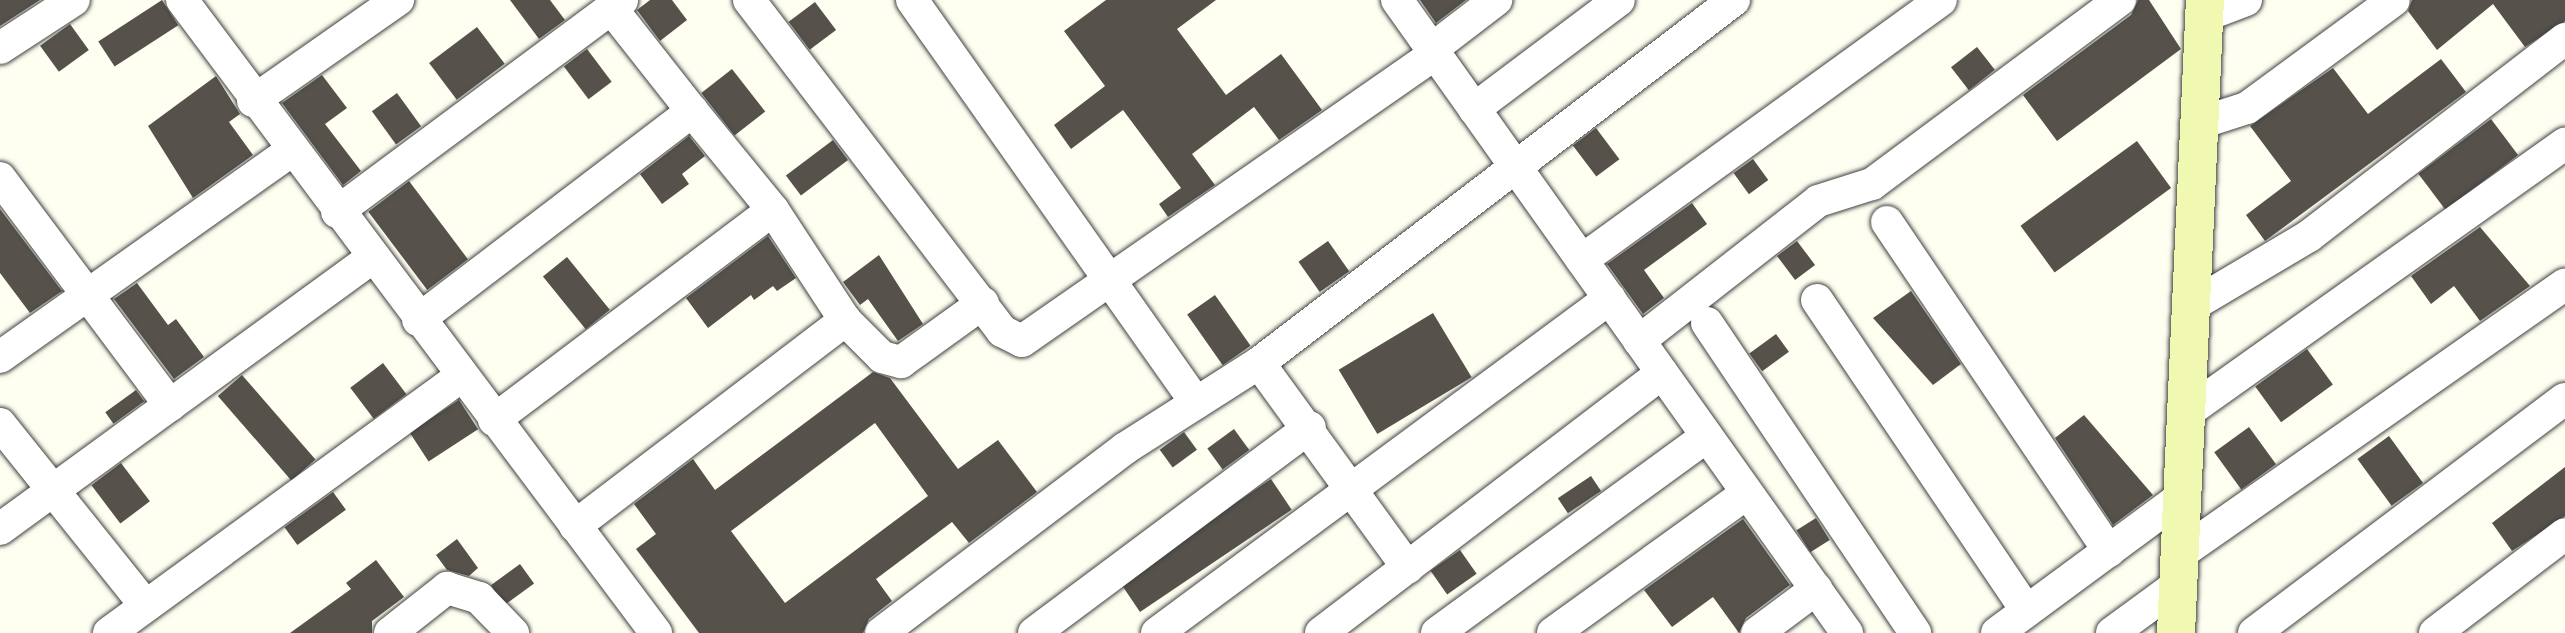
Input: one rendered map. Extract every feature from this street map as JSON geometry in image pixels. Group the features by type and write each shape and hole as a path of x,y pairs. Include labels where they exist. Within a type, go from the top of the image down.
{"street":[{"path":"0,48 74,0"},
{"path":"183,0 291,151 656,633"},
{"path":"254,101 398,0"},
{"path":"749,0 1010,340 1023,341 1433,51 1496,0"},
{"path":"912,0 1112,279 1196,403"},
{"path":"1396,0 1847,633"},
{"path":"1474,108 1619,0"},
{"path":"881,633 1124,449 1259,363 1514,165 1734,0"},
{"path":"1582,260 1941,0"},
{"path":"1639,341 1818,201 1872,184 2120,0"},
{"path":"2176,633 2204,8 2246,0"},
{"path":"2200,123 2248,108 2394,0"},
{"path":"337,212 616,4 692,111 773,210 845,320 882,357 901,362 983,303"},
{"path":"2191,306 2309,236 2565,38"},
{"path":"418,320 692,111"},
{"path":"2186,413 2565,144"},
{"path":"0,357 291,151"},
{"path":"0,178 170,405"},
{"path":"494,420 773,210"},
{"path":"1887,222 2109,551"},
{"path":"0,529 371,258"},
{"path":"2112,633 2180,569 2565,284"},
{"path":"1157,633 1610,298"},
{"path":"1817,300 2027,611"},
{"path":"575,526 845,320"},
{"path":"1707,323 1915,633"},
{"path":"1259,363 1310,427 1408,568"},
{"path":"1321,633 1662,373"},
{"path":"109,633 461,376"},
{"path":"2254,633 2565,400"},
{"path":"0,424 51,491 146,606"},
{"path":"1034,633 1310,427"},
{"path":"1437,633 1707,436"},
{"path":"1553,633 1747,493"},
{"path":"1997,633 2183,496"},
{"path":"2435,633 2565,534"},
{"path":"390,633 447,588 479,598 513,633"},
{"path":"1757,633 1816,589"}],"building":[{"path":"0,0 40,0 0,26"},
{"path":"162,0 178,25 115,67 98,41"},
{"path":"510,0 550,0 565,20 539,39"},
{"path":"650,0 672,0 687,20 660,41 637,10"},
{"path":"1106,0 1216,0 1177,29 1226,95 1281,54 1322,110 1279,140 1254,107 1192,154 1215,185 1168,217 1159,204 1181,188 1123,110 1071,149 1054,125 1105,86 1064,31"},
{"path":"1420,0 1466,0 1436,23"},
{"path":"2138,0 2149,0 2181,49 2057,141 2023,95 2131,15"},
{"path":"2412,0 2565,0 2565,21 2525,47 2493,4 2437,50 2408,11"},
{"path":"815,2 836,30 810,50 789,22"},
{"path":"70,24 89,50 59,72 40,46"},
{"path":"477,27 505,64 457,100 429,63"},
{"path":"1977,47 1995,70 1969,90 1951,67"},
{"path":"587,49 612,82 589,99 564,66"},
{"path":"2441,59 2466,92 2265,241 2246,215 2291,181 2250,126 2333,68 2368,114"},
{"path":"732,69 765,112 735,136 701,93"},
{"path":"322,75 347,108 325,124 361,171 343,185 282,103"},
{"path":"216,76 240,114 229,122 253,155 193,198 148,126"},
{"path":"397,93 421,126 396,144 372,111"},
{"path":"2491,119 2518,155 2445,210 2418,174"},
{"path":"1596,128 1619,159 1596,177 1573,145"},
{"path":"689,136 705,156 682,174 689,184 662,204 640,174"},
{"path":"833,140 848,160 801,195 786,176"},
{"path":"2137,141 2171,188 2055,273 2021,226"},
{"path":"1753,159 1768,180 1749,194 1734,173"},
{"path":"409,181 468,259 427,290 368,212"},
{"path":"1692,203 1707,224 1644,270 1664,298 1643,314 1607,264"},
{"path":"0,209 62,291 30,313 0,273"},
{"path":"2480,227 2530,286 2480,321 2454,286 2431,304 2411,276"},
{"path":"768,236 796,278 777,291 773,286 754,300 751,295 708,328 686,298"},
{"path":"1328,241 1349,271 1320,292 1299,262"},
{"path":"1797,241 1815,265 1795,280 1777,256"},
{"path":"879,255 923,324 898,341 868,299 860,305 843,282"},
{"path":"567,257 610,310 586,329 543,277"},
{"path":"137,283 168,325 176,319 204,357 174,379 114,299"},
{"path":"1911,291 1961,364 1933,385 1873,318"},
{"path":"1215,295 1251,346 1223,365 1187,315"},
{"path":"1433,313 1472,377 1377,434 1339,370"},
{"path":"1776,334 1789,352 1762,371 1749,353"},
{"path":"2307,349 2333,385 2281,422 2255,387"},
{"path":"383,363 406,394 374,419 350,388"},
{"path":"873,372 890,378 958,469 998,440 1037,492 969,543 952,522 876,579 892,601 869,619 863,633 699,633 636,549 656,534 634,504 693,459 715,490","holes":["875,423 928,496 785,603 731,531"]},
{"path":"242,375 315,460 291,481 218,396"},
{"path":"136,390 144,401 113,424 105,412"},
{"path":"459,400 478,429 429,461 410,432"},
{"path":"2084,415 2153,495 2113,525 2055,438"},
{"path":"2249,427 2276,464 2241,489 2214,452"},
{"path":"1234,429 1249,450 1223,469 1207,448"},
{"path":"1184,432 1197,450 1173,467 1160,450"},
{"path":"2389,436 2423,483 2392,506 2357,459"},
{"path":"121,463 150,501 120,524 91,485"},
{"path":"2565,467 2565,516 2512,551 2492,523"},
{"path":"1591,476 1601,491 1568,513 1558,498"},
{"path":"1271,479 1292,510 1140,612 1119,581"},
{"path":"333,492 346,510 297,545 284,527"},
{"path":"1816,518 1830,540 1810,552 1796,530"},
{"path":"1743,519 1790,585 1746,618 1739,633 1713,597 1672,627 1644,590"},
{"path":"457,539 478,568 469,576 447,570 436,555"},
{"path":"1460,550 1477,574 1447,594 1431,571"},
{"path":"376,560 404,597 372,621 372,633 290,633 351,589 346,583"},
{"path":"520,564 534,583 505,605 491,585"}]}
